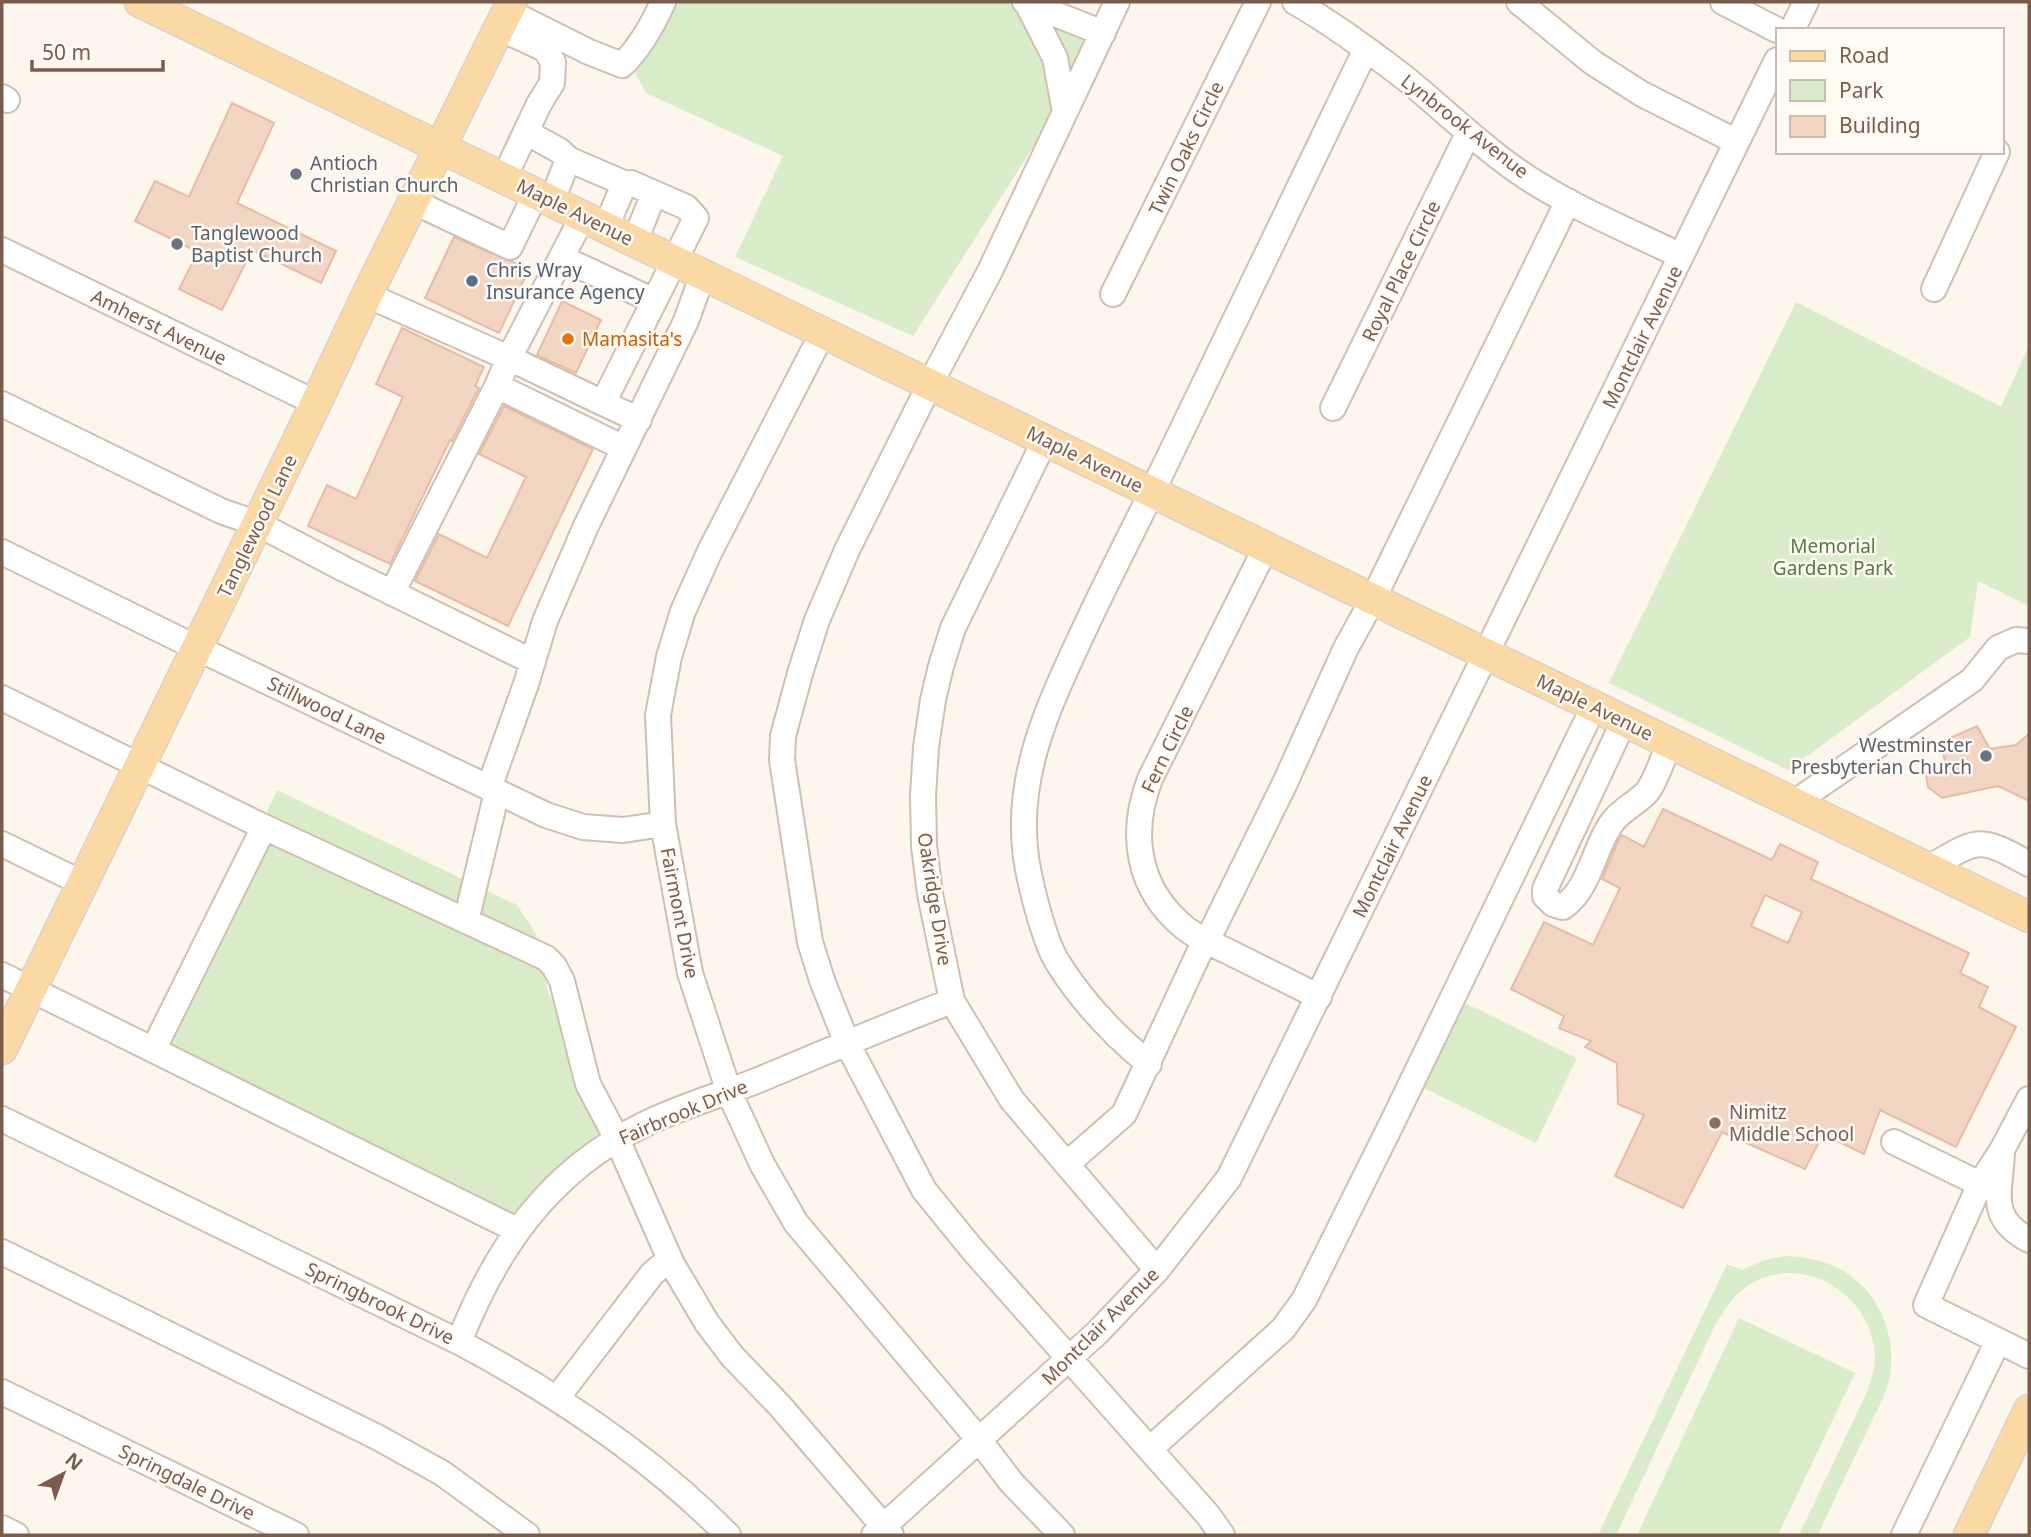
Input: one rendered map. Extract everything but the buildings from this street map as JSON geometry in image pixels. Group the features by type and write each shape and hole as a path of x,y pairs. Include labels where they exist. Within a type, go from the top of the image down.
{"main road":[{"name":"Maple Avenue","path":"140,2 2029,917"},
{"name":"Tanglewood Lane","path":"2,1049 506,14"},
{"path":"1969,1535 2029,1410"}],"street":[{"path":"506,14 622,65 632,55 655,20 663,2"},
{"path":"1026,2 1102,33"},
{"path":"1026,2 1055,58 1065,112"},
{"path":"1118,2 990,271 930,384 848,550 817,620 783,736 782,760 810,942 822,983 847,1044 924,1190 972,1249 1208,1515 1222,1535"},
{"name":"Twin Oaks Circle","path":"1113,294 1258,2"},
{"name":"Lynbrook Avenue","path":"1295,2 1321,16 1366,49 1468,134 1518,171 1568,201 1681,256"},
{"path":"1519,2 1592,62 1642,94 1737,142"},
{"path":"1723,2 1776,29"},
{"path":"1793,28 1806,2"},
{"path":"504,178 539,104 552,83 554,62 545,49 506,14"},
{"path":"1149,1064 1126,1045 1056,961 1041,922 1025,849 1025,804 1034,745 1066,667 1113,567 1152,492 1366,49"},
{"name":"Montclair Avenue","path":"883,1532 1098,1332 1157,1270 1229,1178 1776,62"},
{"path":"526,132 560,151 568,159 686,207 696,218 603,403"},
{"name":"Royal Place Circle","path":"1333,408 1468,134"},
{"path":"1934,289 1996,154"},
{"path":"414,202 510,247 568,159"},
{"path":"392,593 562,258 626,184"},
{"path":"635,241 654,193"},
{"path":"1067,1164 1124,1114 1284,785 1346,648 1373,599 1568,201"},
{"name":"Amherst Avenue","path":"2,250 316,404"},
{"path":"562,258 654,300"},
{"path":"466,921 493,790 545,621 586,526 686,321 704,274"},
{"path":"367,295 639,419"},
{"name":"Fairmont Drive","path":"824,332 710,551 683,611 668,657 658,715 663,824 690,973 729,1092 762,1164 796,1223 980,1441 1011,1482 1062,1535"},
{"path":"497,386 624,448"},
{"path":"2,404 221,511 258,524 533,662"},
{"name":"Oakridge Drive","path":"1045,440 953,628 933,700 923,796 924,846 930,894 952,1001 1012,1100 1157,1270"},
{"name":"Fern Circle","path":"1266,547 1150,779 1138,819 1138,840 1148,881 1158,899 1187,929 1206,941 1319,996"},
{"name":"Stillwood Lane","path":"2,552 546,815 583,827 623,830 663,824"},
{"path":"1794,803 1972,680 1998,648 2016,640 2029,641"},
{"path":"2,698 264,827 546,958 562,981 588,1084 617,1139 672,1264 707,1324 883,1532"},
{"path":"1150,1449 1283,1329 1304,1300 1594,706"},
{"path":"1625,721 1545,888 1545,896 1553,904 1563,907 1570,902 1583,884 1609,825 1619,813 1648,790 1670,743"},
{"path":"153,1050 264,827"},
{"path":"2,844 82,883"},
{"path":"1928,868 1966,847 1977,844 1995,846 2029,864"},
{"path":"2,975 517,1230"},
{"name":"Fairbrook Drive","path":"459,1342 490,1272 517,1230 556,1186 617,1139 680,1110 952,1001"},
{"path":"2029,1099 1980,1184 1926,1305 2029,1356"},
{"name":"Springbrook Drive","path":"2,1118 520,1374 606,1430 691,1498 728,1535"},
{"path":"1894,1142 1980,1184"},
{"path":"2002,1150 1997,1202 2004,1219 2019,1235 2029,1240"},
{"path":"2,1252 377,1437 442,1473 527,1535"},
{"path":"557,1398 652,1274 660,1267 672,1264"},
{"path":"1904,1535 1998,1341"},
{"name":"Springdale Drive","path":"2,1392 296,1535"},
{"path":"2,1528 16,1535"}],"green space":[{"path":"664,2 1021,2 1101,40 913,336 735,257 783,156 646,93 632,67"},
{"name":"Memorial Gardens Park","path":"1796,302 2001,407 2029,345 2029,606 1978,581 1970,637 1788,770 1609,683"},
{"path":"277,790 517,905 536,934 548,992 598,1088 603,1148 517,1229 155,1051"},
{"path":"1465,1003 1577,1058 1536,1143 1424,1088"},
{"path":"1785,1256 1808,1258 1829,1264 1858,1281 1879,1309 1890,1341 1890,1375 1886,1389 1818,1535 1799,1535 1867,1392 1875,1356 1871,1333 1861,1313 1846,1296 1828,1283 1808,1275 1786,1273 1764,1277 1743,1289 1725,1309 1616,1535 1598,1535 1727,1264 1742,1270 1765,1260"},
{"path":"1739,1318 1855,1373 1778,1535 1637,1535"}],"place":[{"name":"Antioch Christian Church","path":"296,174"},
{"name":"Tanglewood Baptist Church","path":"177,244"},
{"name":"Chris Wray Insurance Agency","path":"472,281"},
{"name":"Mamasita's","path":"568,339"},
{"name":"Westminster Presbyterian Church","path":"1986,756"},
{"name":"Nimitz Middle School","path":"1715,1123"}]}
